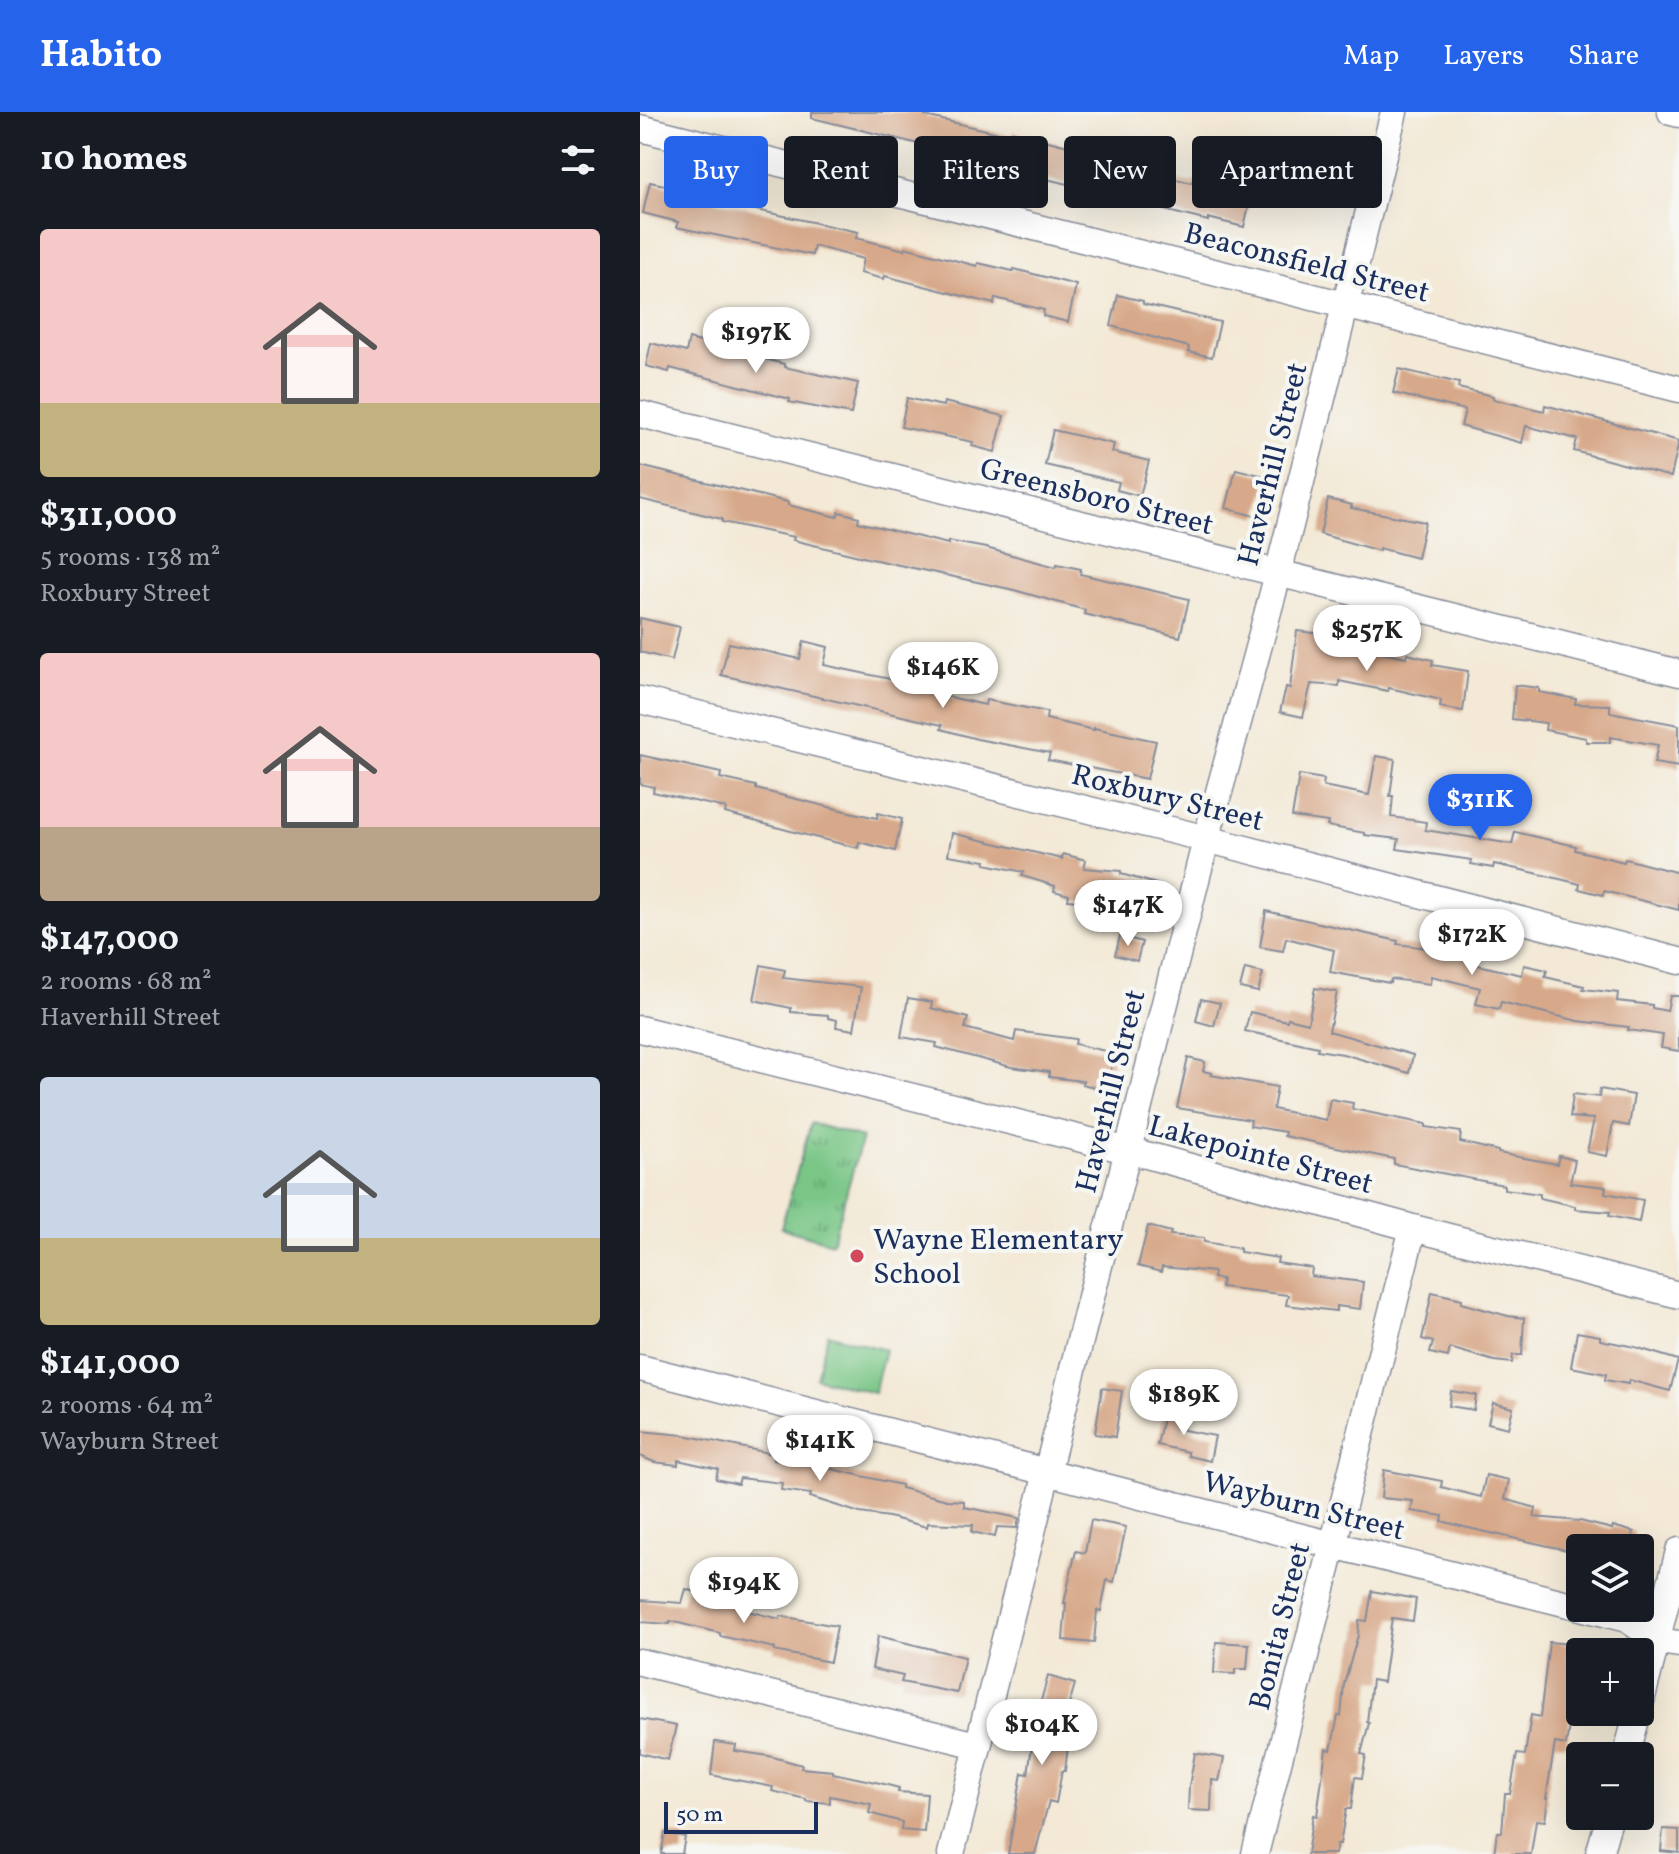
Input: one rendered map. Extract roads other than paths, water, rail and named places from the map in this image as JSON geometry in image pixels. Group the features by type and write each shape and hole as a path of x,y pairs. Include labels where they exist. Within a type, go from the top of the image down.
{"street":[{"name":"Haverhill Street","path":"951,1854 1206,840 1278,574 1394,112"},
{"path":"1671,112 1679,114"},
{"name":"Beaconsfield Street","path":"640,128 1679,389"},
{"name":"Greensboro Street","path":"640,414 1679,673"},
{"name":"Roxbury Street","path":"640,700 1679,961"},
{"name":"Lakepointe Street","path":"640,1029 1128,1151 1413,1228 1679,1295"},
{"name":"Bonita Street","path":"1255,1854 1413,1228"},
{"name":"Wayburn Street","path":"640,1368 1566,1604"},
{"path":"1654,1674 1668,1642 1679,1551"},
{"name":"Wayburn Street","path":"1632,1622 1668,1642"},
{"path":"640,1662 977,1745"},
{"path":"1599,1854 1606,1830"}],"place":[{"name":"Wayne Elementary School","path":"857,1256"}]}
